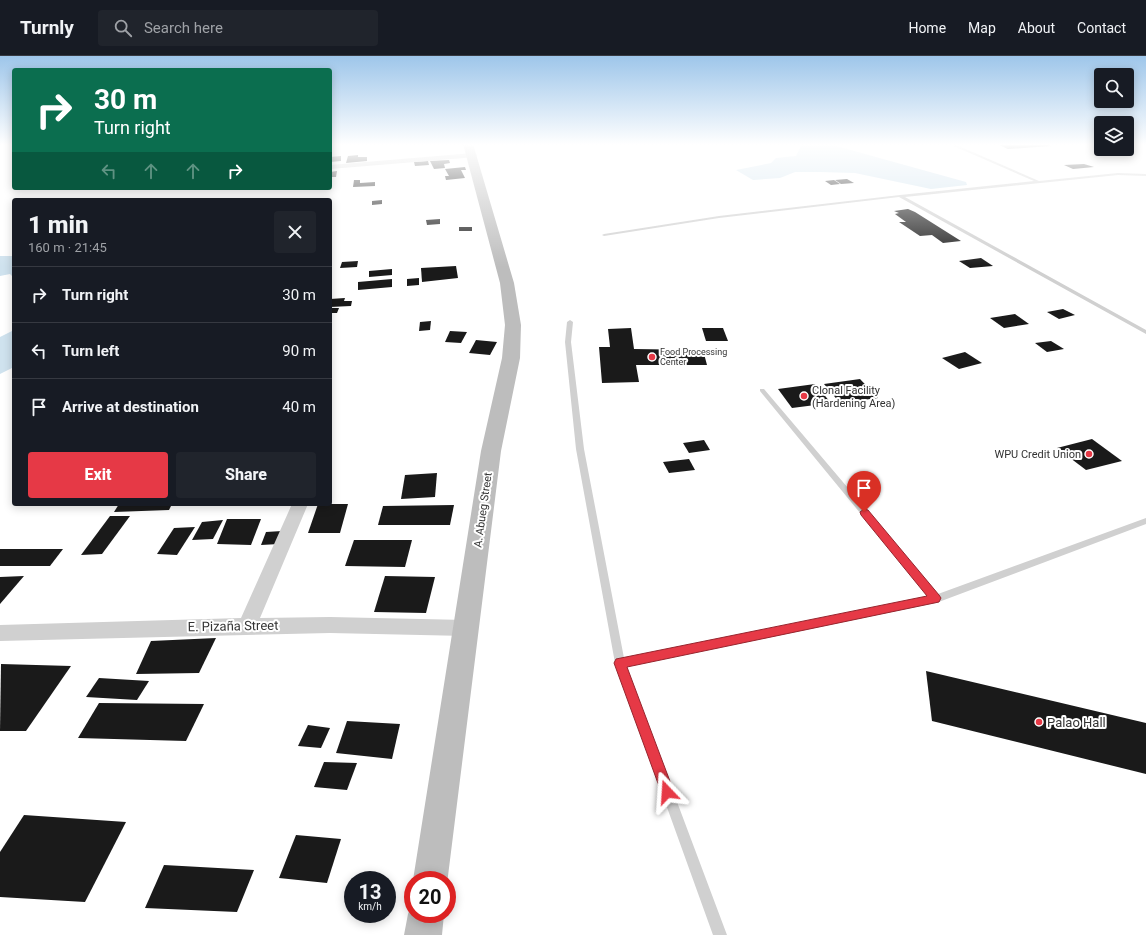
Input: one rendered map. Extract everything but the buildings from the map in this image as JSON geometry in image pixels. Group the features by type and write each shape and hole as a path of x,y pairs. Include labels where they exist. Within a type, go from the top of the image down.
{"street":[{"name":"A. Abueg Street","path":"432,871 491,451 510,358 513,325 507,283 480,185"},
{"path":"247,626 299,506"},
{"name":"E. Pizaña Street","path":"0,633 247,626 466,628"},
{"path":"423,935 425,923"}],"lane":[{"path":"604,235 719,217 1009,185"},
{"path":"900,196 1146,332"},
{"path":"570,322 568,342 580,448 620,663 720,935"},
{"path":"762,390 936,598"},
{"path":"620,663 936,598 1146,521"}],"water":[{"path":"912,185 967,185 931,189"},
{"path":"0,256 12,256 12,276 10,274 0,276"},
{"path":"12,331 12,368 0,374 0,337"}],"place":[{"name":"Food Processing Center","path":"652,357"},
{"name":"Clonal Facility (Hardening Area)","path":"804,396"},
{"name":"WPU Credit Union","path":"1089,454"},
{"name":"Palao Hall","path":"1039,722"}],"route":[{"path":"667,792 620,663 936,598 864,512"}]}
